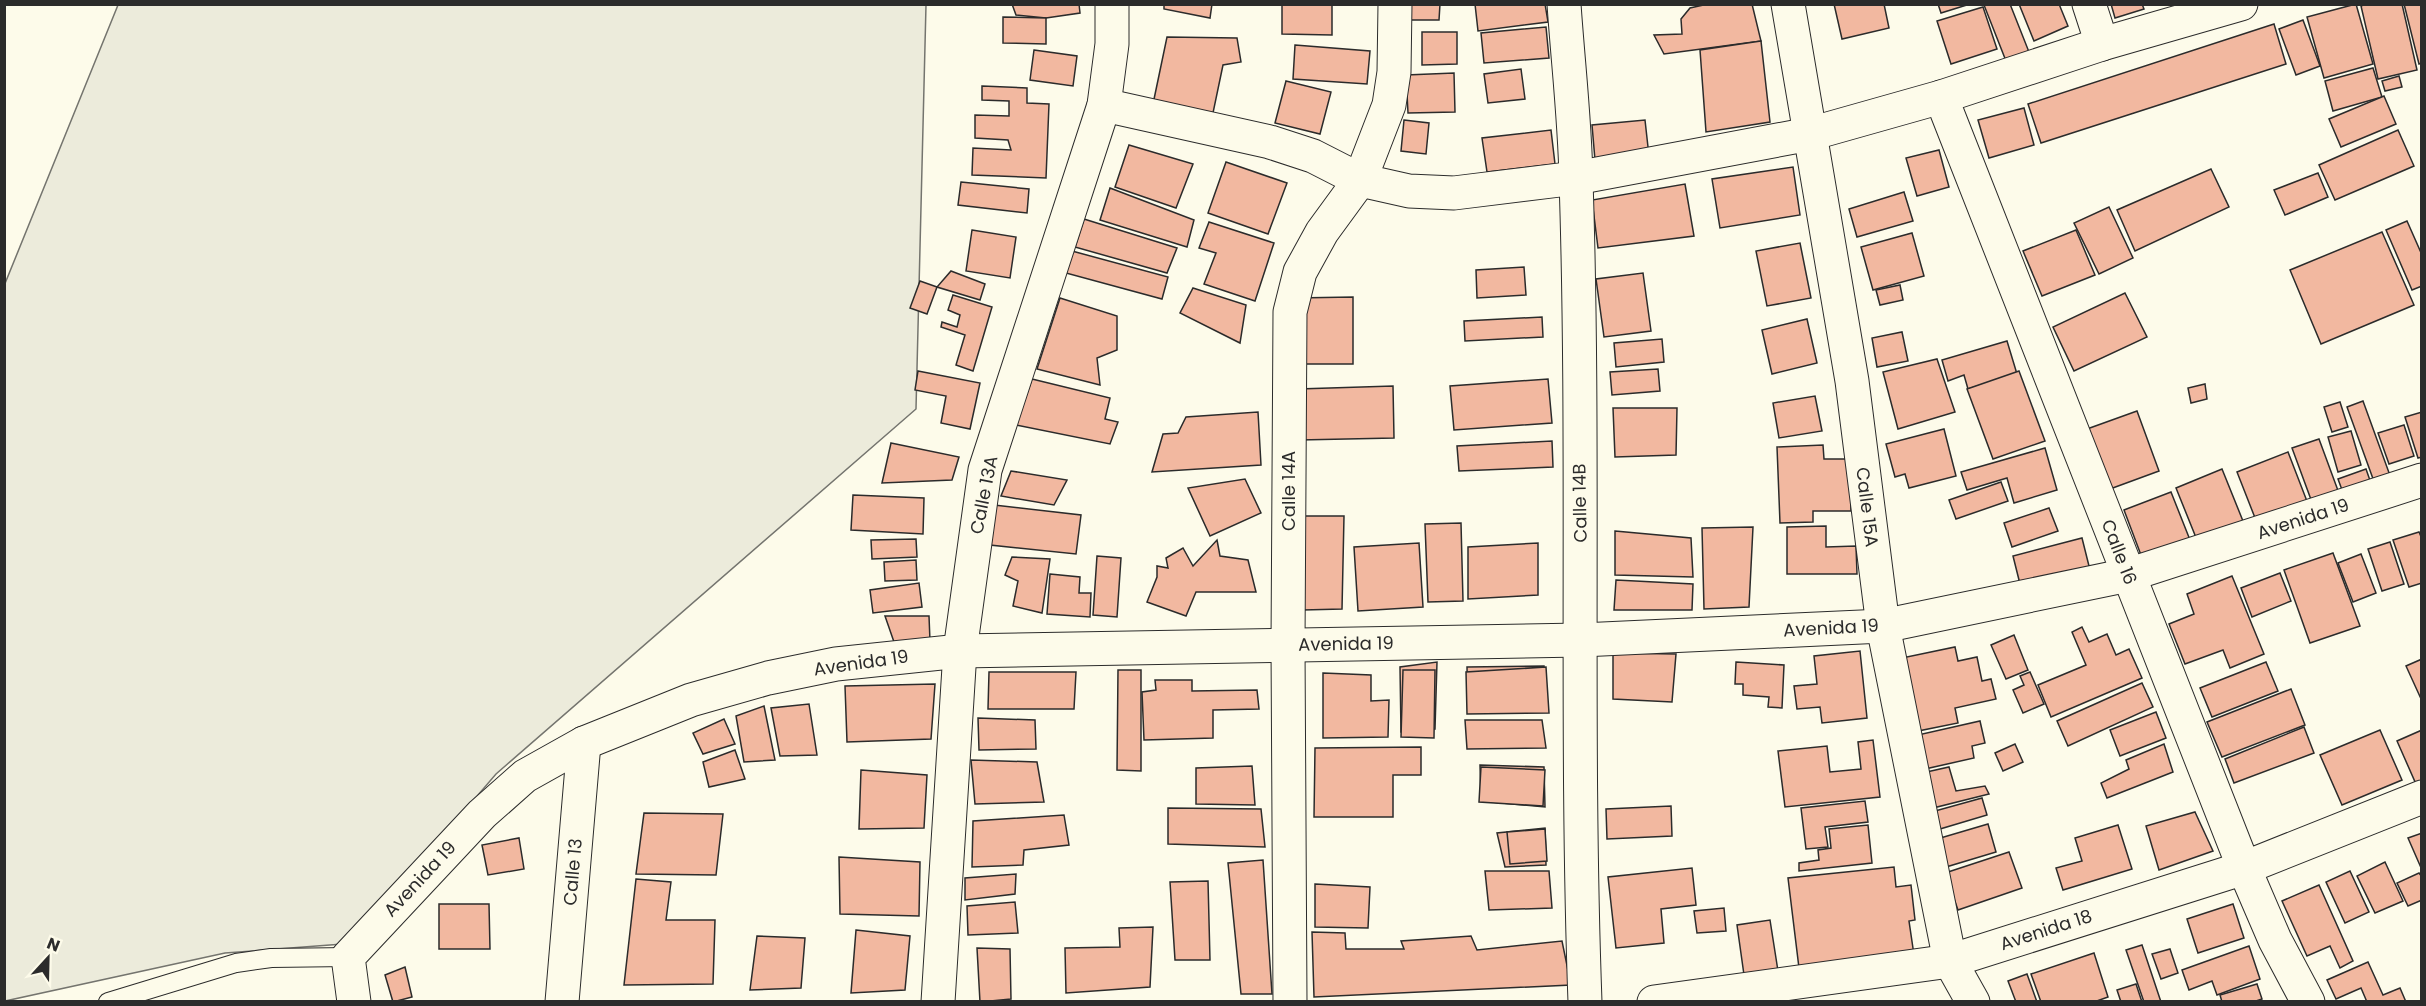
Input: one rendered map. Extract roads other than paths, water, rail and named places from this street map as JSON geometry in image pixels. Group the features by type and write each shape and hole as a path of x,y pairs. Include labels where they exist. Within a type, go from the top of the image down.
{"street":[{"name":"Calle 13A","path":"938,1002 960,651 985,470 1104,105 1112,44 1112,4"},
{"name":"Calle 14A","path":"1290,1002 1288,645 1290,312 1300,272 1322,232 1360,180 1389,105 1394,72 1395,4"},
{"name":"Calle 14B","path":"1564,4 1576,178 1581,879 1585,1002"},
{"name":"Calle 15A","path":"1788,4 1852,381 1882,626 1950,960 1974,1002"},
{"path":"2089,4 2102,45"},
{"path":"1104,105 1270,142 1313,156 1360,180 1409,191 1454,193 1576,178 1810,134 1941,97 2102,45 2241,4"},
{"name":"Calle 16","path":"1941,97 2244,868 2275,940 2308,1002"},
{"name":"Avenida 19","path":"348,957 482,814 525,776 584,743 691,700 768,678 836,664 960,651 1581,640 1882,626 2128,575 2421,480"},
{"name":"Calle 13","path":"562,1002 584,743"},
{"name":"Avenida 18","path":"1654,1002 1950,960 2244,868 2421,797"},
{"path":"348,957 354,1002"}],"lane":[{"path":"108,1002 236,963 271,958 348,957"}]}
